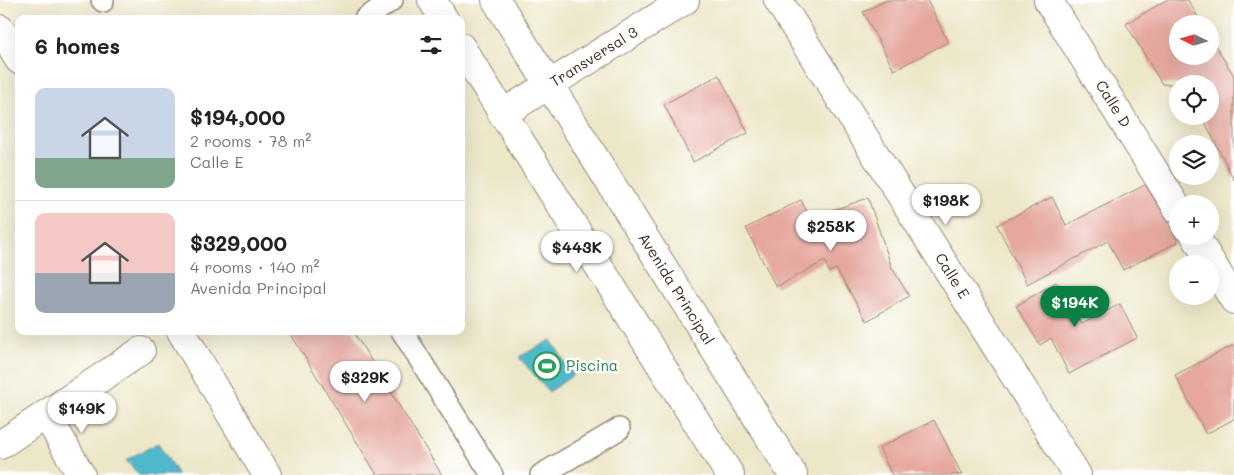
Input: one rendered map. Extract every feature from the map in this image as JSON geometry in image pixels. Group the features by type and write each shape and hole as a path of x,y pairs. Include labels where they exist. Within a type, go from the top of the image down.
{"street":[{"path":"432,0 441,15"},
{"name":"Avenida Principal","path":"496,0 793,475"},
{"name":"Transversal 3","path":"502,114 685,0"},
{"name":"Calle E","path":"778,0 1077,475"},
{"name":"Calle D","path":"1048,0 1169,195"},
{"path":"0,29 15,53"},
{"path":"465,54 730,475"},
{"path":"1200,245 1234,300"},
{"path":"183,335 267,475"},
{"path":"0,445 141,351"},
{"path":"46,414 81,475"}],"lane":[{"path":"371,15 392,0"},
{"path":"404,335 492,475"},
{"path":"541,475 619,429"}],"water":[{"name":"Piscina","path":"551,340 573,375 549,392 519,357"},
{"path":"158,443 178,475 139,475 126,460"}],"building":[{"path":"887,0 927,0 948,42 894,70 863,12"},
{"path":"1166,0 1188,0 1197,15 1169,15 1169,65 1219,65 1219,52 1234,76 1234,180 1219,150 1219,135 1212,135 1206,125 1219,125 1219,75 1169,75 1169,84 1162,84 1126,24"},
{"path":"719,75 748,133 693,162 664,104"},
{"path":"1145,185 1169,223 1169,245 1172,245 1123,270 1108,241 1027,284 997,225 1052,197 1066,225"},
{"path":"868,198 892,268 909,296 867,321 836,269 829,272 825,261 776,287 746,228 801,200 810,218"},
{"path":"1056,282 1082,324 1120,304 1137,338 1069,374 1051,338 1040,345 1016,306"},
{"path":"291,335 355,335 442,475 377,475"},
{"path":"1234,345 1234,419 1206,434 1175,375"},
{"path":"934,420 962,475 892,475 879,448"}],"place":[{"name":"Piscina","path":"547,366"}]}
